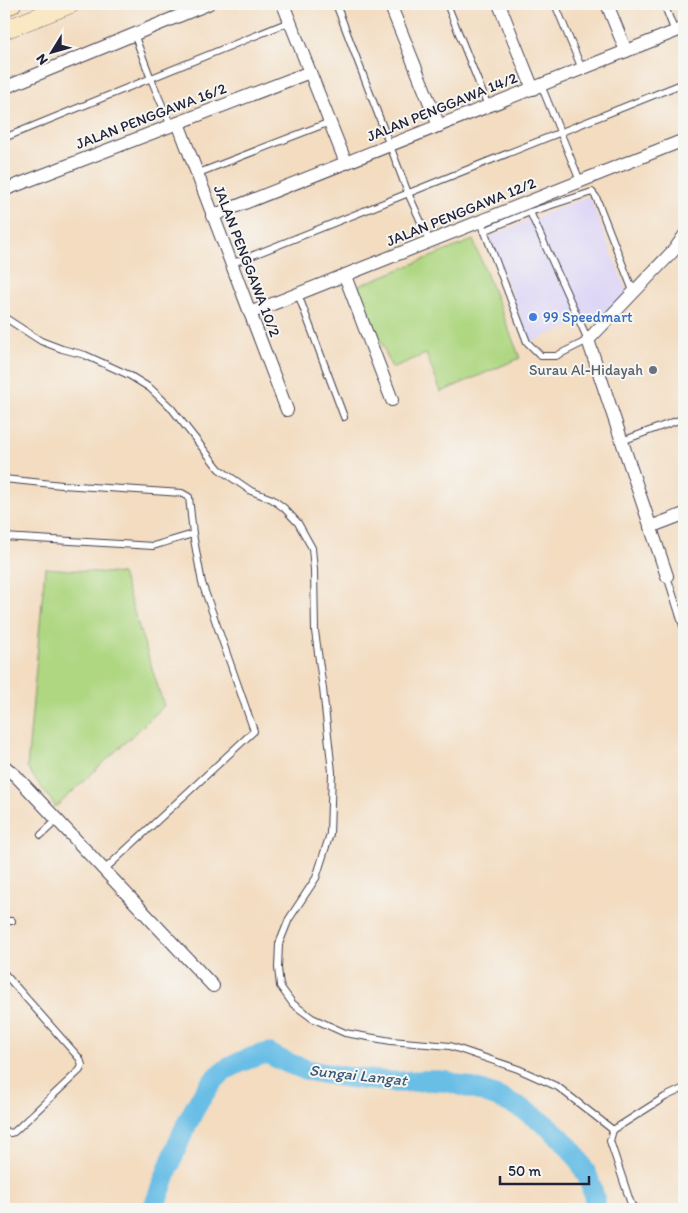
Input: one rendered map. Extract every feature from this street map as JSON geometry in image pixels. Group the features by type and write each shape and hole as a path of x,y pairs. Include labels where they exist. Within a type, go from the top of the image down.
{"main road":[{"path":"4,7 12,4"},
{"path":"4,30 71,4"}],"street":[{"path":"4,88 208,4"},
{"path":"282,4 346,162"},
{"path":"390,4 439,126"},
{"path":"499,4 537,87"},
{"path":"607,4 626,52"},
{"name":"JALAN PENGGAWA 14/2","path":"212,216 680,30"},
{"name":"JALAN PENGGAWA 16/2","path":"4,190 310,72"},
{"name":"JALAN PENGGAWA 10/2","path":"175,124 287,410"},
{"name":"JALAN PENGGAWA 12/2","path":"250,313 430,242 483,227 580,181 684,140"},
{"path":"667,576 588,340 684,236"},
{"path":"345,276 392,400"},
{"path":"650,527 684,514"},
{"path":"4,766 16,776 213,986"}],"lane":[{"path":"336,4 408,193 430,242"},
{"path":"447,4 488,106"},
{"path":"556,4 582,69"},
{"path":"664,4 680,30"},
{"path":"4,138 290,22"},
{"path":"134,33 151,79 175,124"},
{"path":"231,264 684,83"},
{"path":"537,87 560,132 580,181"},
{"path":"196,174 330,122"},
{"path":"530,212 588,340 556,356 541,356 527,342 483,227 592,192 596,197 633,291"},
{"path":"298,294 344,416"},
{"path":"4,317 41,340 62,349 85,355 129,375 150,388 172,409 219,469 251,491 272,499 284,508 298,522 312,548 314,631 323,689 332,772 330,834 316,878 289,919 279,944 278,968 280,986 293,1004 312,1018 345,1034 450,1046 518,1069 558,1087 613,1130"},
{"path":"622,441 684,418"},
{"path":"4,479 182,493 189,497 193,534 202,583 254,731 104,870"},
{"path":"4,537 153,546 193,534"},
{"path":"667,576 682,613 684,655"},
{"path":"40,836 57,820"},
{"path":"4,921 12,920"},
{"path":"4,973 80,1059 82,1065 80,1070 14,1132 10,1133 4,1130"},
{"path":"635,1209 631,1204 610,1141 613,1130 665,1096 684,1088"}],"shaded area":[{"path":"589,196 627,292 609,311 530,342 489,237"}],"green space":[{"path":"473,240 520,358 441,392 426,354 392,368 358,286"},
{"path":"45,568 122,574 164,706 56,807 27,768"}],"waterway":[{"name":"Sungai Langat","path":"153,1209 180,1140 196,1106 206,1091 216,1078 227,1069 255,1056 268,1053 290,1064 325,1074 387,1082 430,1080 446,1082 486,1093 509,1102 550,1128 567,1145 581,1164 591,1185 596,1209"}],"place":[{"name":"99 Speedmart","path":"533,317"},
{"name":"Surau Al-Hidayah","path":"653,370"}]}
